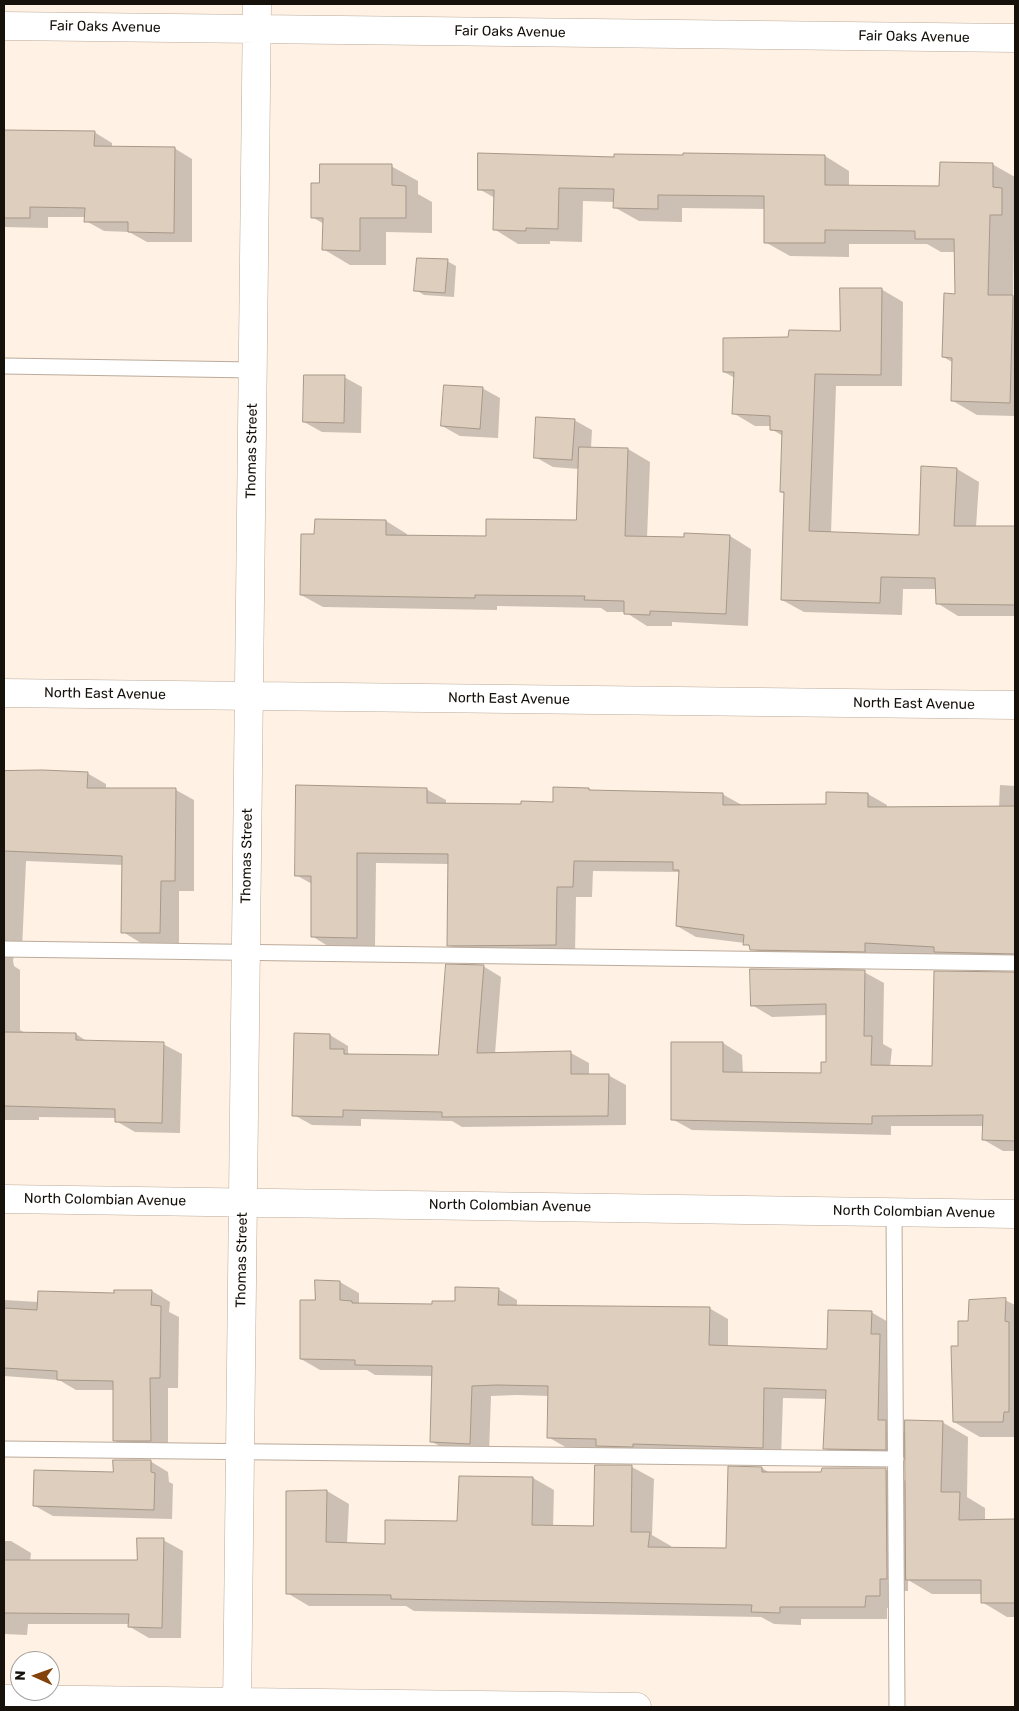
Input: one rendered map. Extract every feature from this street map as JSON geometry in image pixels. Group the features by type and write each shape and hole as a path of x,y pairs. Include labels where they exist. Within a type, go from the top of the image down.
{"street":[{"name":"Fair Oaks Avenue","path":"4,26 257,16 1015,38"},
{"name":"Thomas Street","path":"237,1705 257,16"},
{"name":"North East Avenue","path":"4,692 1015,705"},
{"name":"North Colombian Avenue","path":"4,1199 1015,1214"},
{"path":"4,1698 237,1705 637,1707"}],"lane":[{"path":"4,366 253,370"},
{"path":"4,949 1015,963"},
{"path":"894,1212 897,1707"},
{"path":"4,1449 896,1459"}],"building":[{"path":"4,130 95,131 94,146 175,147 174,233 128,232 128,222 84,222 85,208 30,207 30,218 4,218"},
{"path":"478,153 614,157 614,154 683,155 683,153 825,155 825,185 939,186 940,162 993,163 993,187 1002,188 1002,215 990,215 988,295 1013,295 1010,403 951,401 952,358 942,357 944,293 955,294 954,239 915,239 915,231 825,230 825,243 764,243 764,196 658,195 658,209 613,208 614,189 559,188 558,229 526,228 526,231 493,230 494,190 478,190"},
{"path":"320,164 392,164 392,185 406,186 406,218 360,218 360,251 322,250 323,218 311,218 311,183 319,183"},
{"path":"417,258 448,259 445,293 414,291"},
{"path":"840,288 882,288 881,375 815,374 809,531 919,535 921,466 957,468 954,526 1015,526 1015,605 936,604 935,578 881,577 880,603 781,600 784,492 780,492 782,431 770,430 770,416 732,414 734,372 723,372 723,338 788,337 789,330 840,331"},
{"path":"304,375 345,375 344,423 303,422"},
{"path":"444,385 483,387 480,429 441,426"},
{"path":"536,417 575,419 572,460 534,458"},
{"path":"579,447 628,448 625,536 684,537 684,533 730,535 726,614 650,611 650,615 624,614 624,601 584,600 585,596 475,595 475,598 300,595 301,534 314,534 315,519 386,520 386,535 486,536 486,519 576,520"},
{"path":"4,771 88,772 87,788 176,788 175,881 161,881 160,933 121,933 122,856 4,851"},
{"path":"296,785 427,788 427,803 521,804 521,801 553,802 553,787 589,788 589,790 723,793 723,805 826,804 826,792 868,793 868,807 1015,806 1015,954 934,952 934,947 865,943 865,952 750,950 749,945 743,945 744,935 676,926 679,870 673,870 673,862 574,861 573,887 557,887 556,945 447,946 448,854 357,853 357,938 311,937 311,876 295,876"},
{"path":"446,964 484,965 477,1053 571,1051 571,1074 609,1074 608,1116 442,1117 442,1112 343,1110 343,1117 292,1116 294,1033 330,1034 330,1049 344,1049 344,1054 438,1055"},
{"path":"750,969 865,970 864,1036 872,1036 871,1065 932,1066 934,971 1015,972 1015,1141 982,1140 983,1115 872,1116 872,1124 671,1120 671,1042 723,1042 723,1072 821,1073 821,1062 826,1062 826,1004 751,1006"},
{"path":"4,1032 76,1033 76,1040 164,1042 162,1123 115,1122 115,1109 4,1106"},
{"path":"315,1280 340,1281 340,1300 352,1301 352,1303 432,1304 432,1301 455,1301 455,1287 499,1288 498,1305 710,1307 709,1345 827,1349 828,1310 872,1311 871,1334 880,1334 878,1420 886,1420 886,1450 823,1449 826,1390 764,1388 763,1448 633,1444 633,1447 596,1446 596,1439 547,1438 548,1386 497,1385 472,1386 470,1444 430,1442 432,1366 355,1365 355,1360 300,1359 300,1300 315,1300"},
{"path":"114,1290 152,1290 151,1305 161,1306 160,1378 150,1378 151,1441 113,1441 113,1381 57,1380 57,1371 4,1368 4,1308 37,1310 38,1291 114,1293"},
{"path":"1006,1298 1005,1321 1009,1322 1009,1412 1004,1412 1003,1422 953,1422 951,1346 958,1346 958,1321 968,1321 969,1300"},
{"path":"905,1420 943,1421 941,1492 960,1492 959,1520 1015,1519 1015,1603 981,1603 981,1580 906,1580"},
{"path":"113,1460 151,1460 151,1472 155,1473 154,1510 33,1506 34,1470 113,1472"},
{"path":"595,1465 632,1465 631,1532 650,1532 648,1547 726,1548 728,1466 762,1467 762,1472 821,1472 822,1468 886,1468 887,1579 880,1579 880,1596 866,1596 865,1607 780,1607 780,1613 751,1612 752,1605 391,1599 391,1595 286,1594 286,1491 327,1490 326,1542 385,1544 385,1520 457,1521 459,1476 533,1477 532,1525 593,1526"},
{"path":"137,1538 164,1538 162,1628 128,1627 129,1614 4,1613 4,1560 137,1560"}]}
